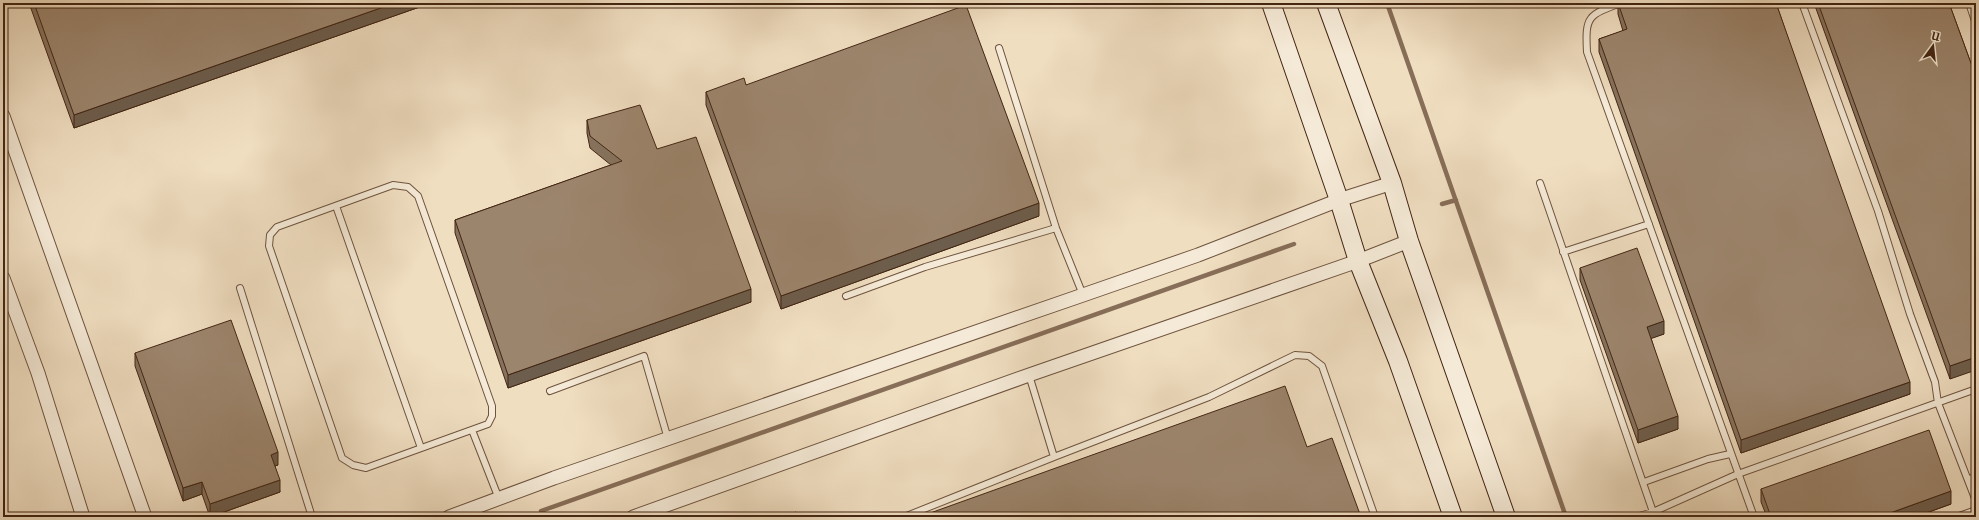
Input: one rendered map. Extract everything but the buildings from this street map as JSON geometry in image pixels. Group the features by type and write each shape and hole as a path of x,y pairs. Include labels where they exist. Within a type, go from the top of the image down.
{"street":[{"path":"1271,3 1339,200 1358,261 1398,361 1453,517"},
{"path":"1326,3 1392,183 1409,241 1506,517"},
{"path":"3,116 145,517"},
{"path":"449,517 472,513 499,498 554,478 1198,255 1339,200 1392,183"},
{"path":"633,517 1029,375 1358,261 1409,241"},
{"path":"3,278 38,373 84,517"}],"lane":[{"path":"1621,3 1597,12 1588,20 1586,32 1587,52 1730,454 1754,517"},
{"path":"1802,3 1878,211 1910,314 1935,382 1938,403 1976,501"},
{"path":"1969,3 1976,24"},
{"path":"999,48 1056,228 1083,295"},
{"path":"1540,183 1644,482 1653,512"},
{"path":"393,185 408,187 418,196 492,406 492,416 488,424 366,468 352,465 342,458 269,246 270,235 278,227 336,206 393,185"},
{"path":"336,206 421,448"},
{"path":"1563,252 1649,224"},
{"path":"846,296 925,267 1056,228"},
{"path":"240,288 312,517"},
{"path":"904,517 1209,397 1294,355 1309,356 1322,366 1375,517"},
{"path":"550,391 644,356 668,439"},
{"path":"1029,375 1054,457"},
{"path":"1638,517 1653,512 1738,474 1976,389"},
{"path":"472,430 499,498"},
{"path":"1644,482 1708,459 1730,454"},
{"path":"1968,480 1976,476"},
{"path":"1956,517 1976,510"}],"waterway":[{"path":"1387,3 1566,517"},
{"path":"1442,204 1456,200"},
{"path":"541,511 1294,244"}]}
